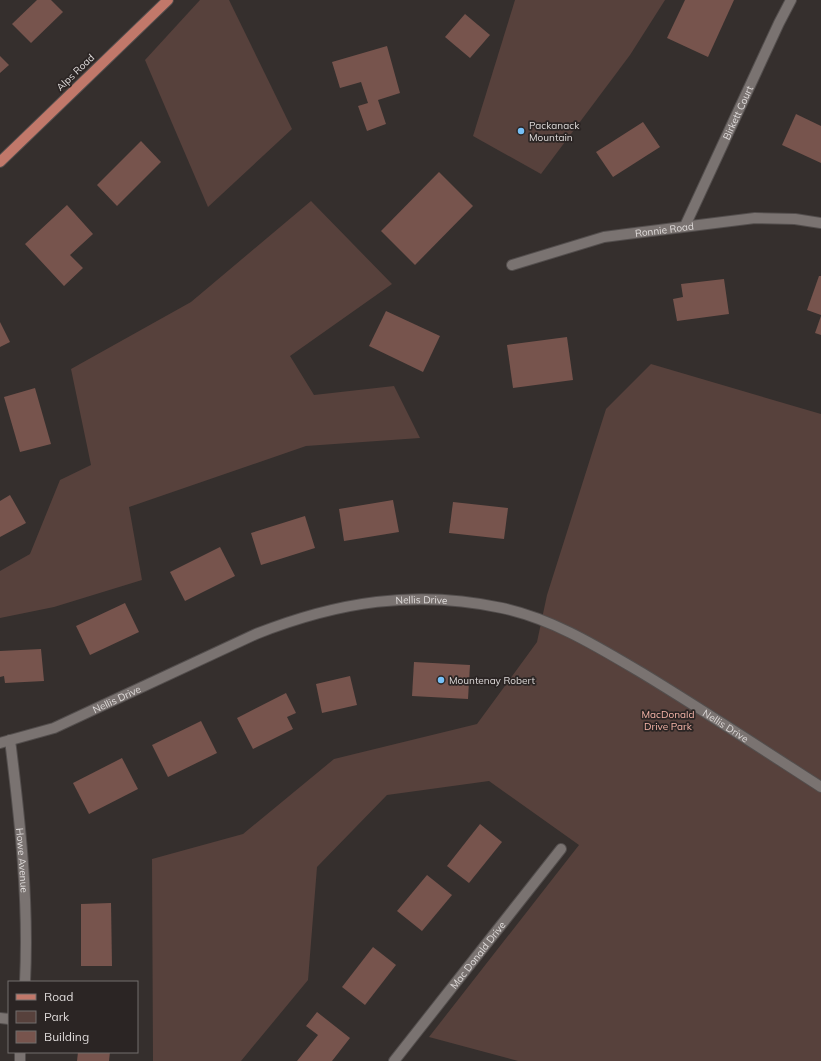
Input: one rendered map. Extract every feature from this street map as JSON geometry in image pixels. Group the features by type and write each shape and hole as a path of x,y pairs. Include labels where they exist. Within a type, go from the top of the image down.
{"main road":[{"name":"Alps Road","path":"0,162 168,0"}],"street":[{"name":"Birkett Court","path":"685,226 791,0"},
{"name":"Ronnie Road","path":"512,265 604,237 754,218 795,219 821,223"},
{"name":"Nellis Drive","path":"0,743 61,725 256,634 287,622 350,605 406,598 437,598 504,608 560,628 594,645 684,698 821,787"},
{"name":"Howe Avenue","path":"10,740 19,806 24,882 26,958 24,981"},
{"name":"Mac Donald Drive","path":"394,1061 561,850"}],"green space":[{"path":"200,0 229,0 292,129 208,207 145,60"},
{"path":"515,0 665,0 630,55 541,174 473,136"},
{"path":"311,201 392,284 290,356 314,395 394,386 420,438 306,446 129,507 142,580 54,607 0,618 0,571 30,554 60,480 91,465 71,369 191,302"},
{"name":"MacDonald Drive Park","path":"651,364 821,414 821,1061 518,1061 429,1037 579,845 489,781 387,795 317,867 308,980 241,1061 153,1061 152,859 243,834 334,759 477,724 537,642 547,595 606,409"}],"building":[{"path":"37,0 51,0 63,12 31,43 12,24"},
{"path":"685,0 734,0 708,57 667,38"},
{"path":"465,14 490,35 470,58 445,37"},
{"path":"387,46 400,93 378,100 386,124 367,131 358,106 368,103 361,82 340,88 332,62"},
{"path":"0,56 9,65 0,73"},
{"path":"796,114 821,126 821,163 782,145"},
{"path":"643,122 660,147 613,177 596,152"},
{"path":"141,141 161,162 117,206 97,185"},
{"path":"439,172 473,206 415,265 381,231"},
{"path":"67,205 93,234 70,255 83,268 64,286 25,244"},
{"path":"819,276 821,276 821,315 807,310"},
{"path":"724,279 729,314 677,321 673,299 683,297 681,284"},
{"path":"386,311 440,336 423,372 369,346"},
{"path":"821,316 821,335 815,333"},
{"path":"0,322 10,342 0,347"},
{"path":"567,337 573,380 513,388 507,345"},
{"path":"35,388 51,444 20,452 4,397"},
{"path":"10,495 26,523 0,537 0,501"},
{"path":"393,500 399,532 344,541 339,509"},
{"path":"453,502 508,508 504,539 449,533"},
{"path":"305,516 315,548 261,565 251,533"},
{"path":"220,547 235,576 185,601 170,572"},
{"path":"125,603 139,632 90,655 76,626"},
{"path":"41,649 44,681 5,683 4,676 0,677 0,651"},
{"name":"Mountenay Robert","path":"414,662 470,665 468,699 412,696"},
{"path":"350,676 357,705 322,713 316,684"},
{"path":"286,693 296,713 287,717 293,729 253,749 237,718"},
{"path":"201,721 217,753 168,777 152,745"},
{"path":"122,758 138,789 89,814 73,783"},
{"path":"480,824 502,842 469,883 447,866"},
{"path":"427,875 452,895 422,931 397,911"},
{"path":"111,903 112,966 81,966 81,904"},
{"path":"373,947 396,965 365,1005 342,987"},
{"path":"317,1012 350,1038 332,1061 297,1061 318,1035 306,1026"},
{"path":"78,1053 110,1053 109,1061 77,1061"}],"place":[{"name":"Packanack Mountain","path":"521,131"},
{"name":"Mountenay Robert","path":"441,680"}]}
